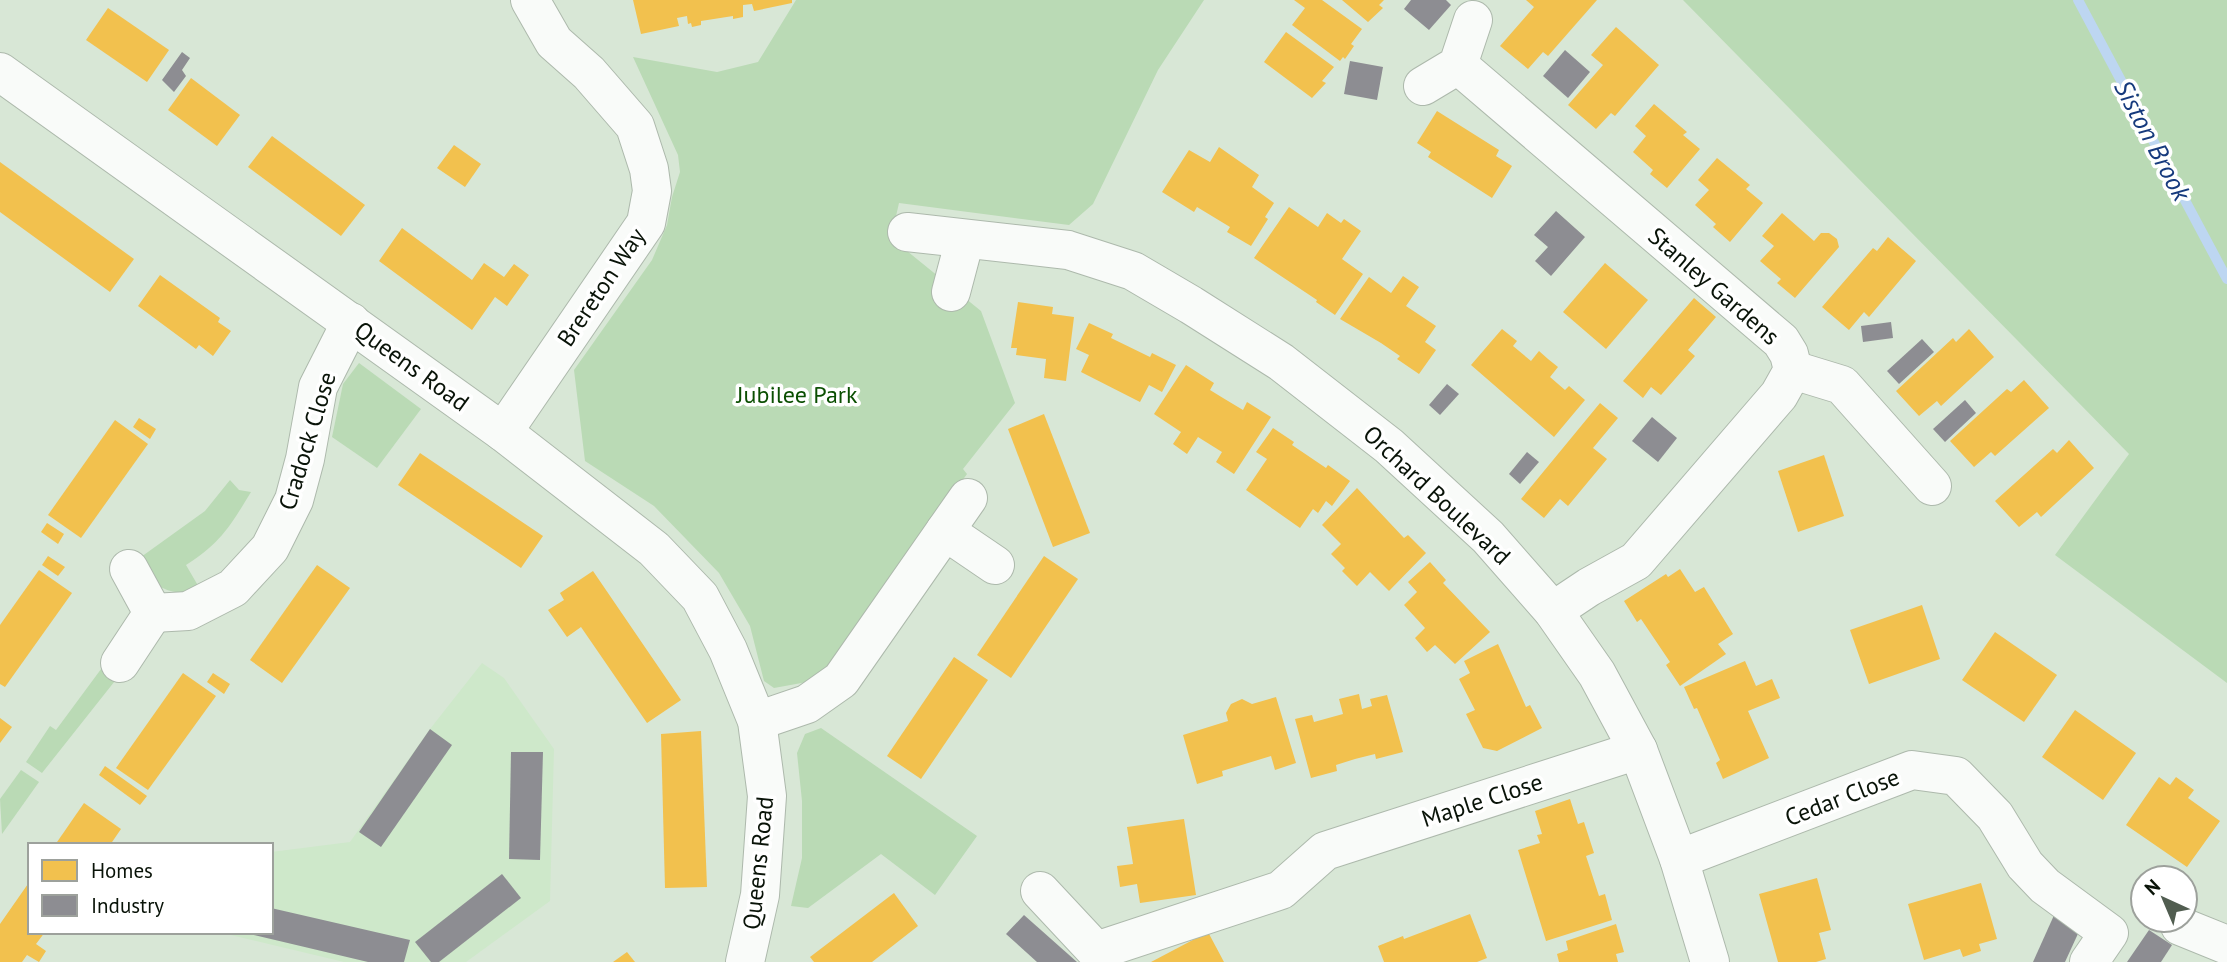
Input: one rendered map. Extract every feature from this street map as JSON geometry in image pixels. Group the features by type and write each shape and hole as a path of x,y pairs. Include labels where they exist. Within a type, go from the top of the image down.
{"street":[{"name":"Brereton Way","path":"503,432 646,223 652,191 649,169 635,126 589,73 554,43 530,0"},
{"path":"1423,86 1458,65 1473,20"},
{"name":"Stanley Gardens","path":"1458,65 1781,341 1793,370 1779,395 1636,561 1553,611"},
{"name":"Queens Road","path":"0,72 503,432 654,549 700,597 728,650 757,721 767,796 760,895 745,962"},
{"name":"Orchard Boulevard","path":"907,232 1068,250 1133,271 1281,362 1390,446 1488,537 1553,611 1597,674 1638,750 1679,859 1710,962"},
{"path":"951,292 965,239"},
{"name":"Cradock Close","path":"153,613 188,611 233,588 270,548 294,500 305,459 318,387 351,322"},
{"path":"1793,370 1842,385 1932,486"},
{"path":"757,721 807,704 841,680 968,498"},
{"path":"945,531 995,565"},
{"path":"120,663 153,613 129,569"},
{"name":"Maple Close","path":"1040,891 1096,951 1281,890 1325,851 1638,750"},
{"name":"Cedar Close","path":"1679,859 1912,770 1955,776 1994,816 2025,865 2045,886 2109,933 2089,962"},
{"path":"2199,933 2227,944"}],"shaded area":[{"path":"482,663 504,678 554,749 550,901 466,962 344,962 226,934 273,934 273,852 350,842 430,729"}],"green space":[{"name":"Jubilee Park","path":"796,0 1204,0 1158,70 1093,204 1069,225 899,203 891,238 981,311 1015,403 963,469 967,474 818,680 774,688 764,681 750,626 719,573 654,506 585,461 574,370 652,260 667,225 680,172 678,155 633,57 717,72 758,62"},
{"path":"1683,0 2227,0 2227,683 2055,555 2129,454"},
{"path":"359,363 421,409 377,468 332,437 343,384"},
{"path":"230,480 239,490 251,492 224,533 186,565 200,589 179,592 156,584 134,564 205,511"},
{"path":"107,661 122,672 42,773 26,762 50,726 56,730"},
{"path":"821,728 977,836 935,895 881,854 808,908 791,906 802,858 802,801 797,753 805,734"},
{"path":"21,770 39,782 2,834 0,799"}],"building: Homes":[{"path":"633,0 792,0 792,3 754,11 752,4 743,5 743,17 701,21 701,25 692,27 691,23 688,24 687,16 677,18 679,26 641,34"},
{"path":"1294,0 1322,0 1362,29 1351,44 1354,46 1345,59 1343,57 1340,61 1292,25 1305,8"},
{"path":"1342,0 1384,0 1379,5 1383,8 1368,22"},
{"path":"1526,0 1597,0 1548,56 1543,52 1528,69 1500,46 1534,7"},
{"path":"108,8 169,50 147,82 86,40"},
{"path":"1616,27 1659,65 1615,116 1611,113 1596,129 1568,105 1603,65 1591,55"},
{"path":"1286,32 1334,67 1322,81 1326,83 1312,98 1264,62"},
{"path":"191,78 240,115 217,146 168,110"},
{"path":"1654,104 1687,132 1683,135 1700,149 1667,188 1650,174 1653,170 1633,152 1646,136 1635,126"},
{"path":"1437,111 1499,150 1496,156 1512,166 1492,198 1428,157 1431,152 1417,143"},
{"path":"272,136 365,205 341,236 248,167"},
{"path":"454,145 481,164 465,187 437,168"},
{"path":"1219,147 1259,175 1252,187 1274,203 1265,217 1268,219 1251,246 1227,232 1230,227 1197,207 1194,212 1162,192 1189,150 1210,162"},
{"path":"1717,158 1750,185 1746,189 1763,203 1730,242 1713,227 1716,224 1695,205 1709,190 1698,180"},
{"path":"0,162 134,259 110,292 0,212"},
{"path":"1289,207 1318,227 1327,213 1341,223 1344,219 1361,231 1342,259 1363,274 1335,315 1254,258"},
{"path":"1782,213 1814,241 1821,233 1829,233 1837,239 1839,247 1795,298 1777,283 1781,279 1760,261 1774,246 1762,236"},
{"path":"402,228 472,280 484,263 504,277 514,264 529,275 507,306 495,297 472,330 379,261"},
{"path":"1888,237 1916,261 1869,317 1864,312 1849,330 1822,307 1873,248 1877,251"},
{"path":"1605,263 1648,300 1606,349 1563,312"},
{"path":"160,275 220,318 218,322 231,331 213,356 199,345 196,349 138,306"},
{"path":"1403,276 1419,287 1406,306 1436,326 1425,342 1436,350 1419,374 1397,359 1400,356 1340,319 1369,277 1391,293"},
{"path":"1694,298 1716,317 1688,350 1695,356 1661,395 1651,387 1643,398 1623,381"},
{"path":"1018,302 1053,307 1052,314 1074,317 1066,381 1044,378 1046,359 1016,355 1017,348 1011,348"},
{"path":"1089,323 1113,334 1111,338 1150,357 1152,353 1176,365 1162,392 1149,385 1140,402 1081,372 1089,355 1076,349"},
{"path":"1502,329 1517,341 1513,346 1531,361 1539,351 1558,367 1550,377 1565,390 1569,386 1585,400 1554,437 1471,365"},
{"path":"1969,329 1994,357 1941,406 1937,401 1919,416 1896,391 1953,338 1956,342"},
{"path":"1186,365 1214,383 1210,390 1223,398 1243,410 1247,402 1271,417 1234,474 1216,462 1222,452 1198,437 1187,454 1173,444 1181,432 1154,414"},
{"path":"2024,380 2049,408 1995,456 1991,452 1974,467 1950,441 2007,389 2011,392"},
{"path":"1600,403 1618,418 1593,448 1607,459 1568,506 1560,499 1544,518 1521,499"},
{"path":"1044,414 1090,533 1053,547 1008,429"},
{"path":"139,418 156,429 150,439 133,427"},
{"path":"115,420 148,444 81,538 48,515"},
{"path":"1273,428 1294,442 1292,445 1350,481 1332,506 1326,501 1318,513 1313,509 1300,528 1246,490 1267,459 1256,452"},
{"path":"2069,440 2094,468 2041,517 2037,512 2019,527 1995,501 2053,449 2057,453"},
{"path":"420,453 543,536 521,568 398,485"},
{"path":"1824,455 1844,516 1798,532 1778,471"},
{"path":"1357,488 1404,538 1408,535 1426,553 1389,591 1370,572 1357,586 1342,571 1345,568 1331,554 1341,544 1322,525"},
{"path":"47,523 64,534 58,544 41,532"},
{"path":"48,556 65,567 58,576 42,565"},
{"path":"1044,556 1078,579 1011,678 977,655"},
{"path":"1430,562 1446,580 1443,583 1490,632 1455,664 1435,645 1427,652 1415,638 1425,628 1404,605 1417,592 1408,582"},
{"path":"317,565 350,588 282,683 250,660"},
{"path":"1680,569 1695,592 1704,587 1733,634 1718,644 1726,654 1680,686 1666,665 1670,662 1641,619 1637,622 1624,601 1666,574 1668,577"},
{"path":"39,570 72,593 5,687 0,684 0,625"},
{"path":"593,571 681,700 647,723 581,627 567,637 548,610 564,600 560,593"},
{"path":"1922,605 1940,659 1869,684 1850,630"},
{"path":"1995,632 2057,675 2024,722 1962,680"},
{"path":"1498,644 1526,707 1530,705 1542,728 1497,751 1483,748 1466,714 1475,710 1459,679 1470,673 1464,661"},
{"path":"954,657 988,680 921,779 887,756"},
{"path":"1745,661 1756,686 1772,679 1780,698 1748,711 1769,758 1723,779 1716,763 1720,760 1697,708 1694,709 1684,687"},
{"path":"183,673 216,696 148,790 116,768"},
{"path":"213,673 230,684 224,694 207,682"},
{"path":"1359,694 1362,709 1372,706 1370,699 1387,695 1403,752 1376,759 1375,754 1355,759 1336,765 1337,771 1311,778 1295,719 1312,715 1314,722 1343,714 1339,699"},
{"path":"1276,697 1296,763 1275,770 1271,756 1222,771 1223,776 1197,784 1183,735 1228,721 1226,713 1231,704 1242,699 1252,704"},
{"path":"2075,710 2136,753 2103,800 2042,757"},
{"path":"0,718 12,727 0,743"},
{"path":"701,731 707,887 665,888 661,734"},
{"path":"105,766 147,796 140,805 99,775"},
{"path":"2159,777 2170,785 2176,777 2194,790 2188,798 2220,821 2189,864 2183,864 2126,825"},
{"path":"1570,799 1578,824 1584,822 1594,853 1586,856 1599,896 1605,894 1612,920 1546,941 1518,850 1540,843 1537,835 1542,834 1535,811"},
{"path":"84,803 121,829 111,843 56,843"},
{"path":"1184,819 1196,895 1140,903 1137,884 1120,887 1117,866 1133,864 1127,827"},
{"path":"1817,878 1831,930 1819,933 1826,959 1816,962 1778,962 1759,894"},
{"path":"1981,883 1997,939 1979,944 1981,951 1963,957 1960,949 1924,960 1908,904"},
{"path":"28,884 28,934 44,934 36,944 46,951 39,962 27,955 22,962 0,962 0,924"},
{"path":"894,893 918,926 872,962 814,962 810,957"},
{"path":"1470,914 1487,958 1477,962 1384,962 1378,946"},
{"path":"1616,924 1624,952 1616,954 1618,962 1559,962 1557,954 1568,950 1566,941"},
{"path":"1208,932 1224,962 1151,962"},
{"path":"627,952 635,962 613,962"}],"building: Industry":[{"path":"1411,0 1446,0 1451,5 1429,30 1404,9"},
{"path":"1565,50 1590,72 1568,98 1543,76"},
{"path":"182,52 190,58 182,70 186,76 174,92 162,80"},
{"path":"1350,61 1383,67 1377,100 1344,94"},
{"path":"1556,211 1585,237 1551,276 1535,261 1548,247 1534,235"},
{"path":"1891,322 1893,338 1863,342 1861,326"},
{"path":"1922,339 1934,352 1899,384 1887,371"},
{"path":"1447,384 1459,394 1440,415 1429,405"},
{"path":"1965,400 1976,413 1945,442 1933,429"},
{"path":"1652,417 1677,438 1658,462 1632,441"},
{"path":"1527,452 1539,462 1520,484 1509,474"},
{"path":"430,729 452,745 381,847 359,832"},
{"path":"511,752 543,752 540,860 509,859"},
{"path":"502,874 521,898 439,962 431,962 415,942"},
{"path":"273,908 410,940 404,962 368,962 249,934 273,934"},
{"path":"2055,913 2082,925 2065,962 2033,962"},
{"path":"1024,915 1077,962 1037,962 1006,934"},
{"path":"2146,934 2155,934 2172,945 2161,962 2127,962"}],"waterway":[{"name":"Siston Brook","path":"2078,0 2227,279"}]}
